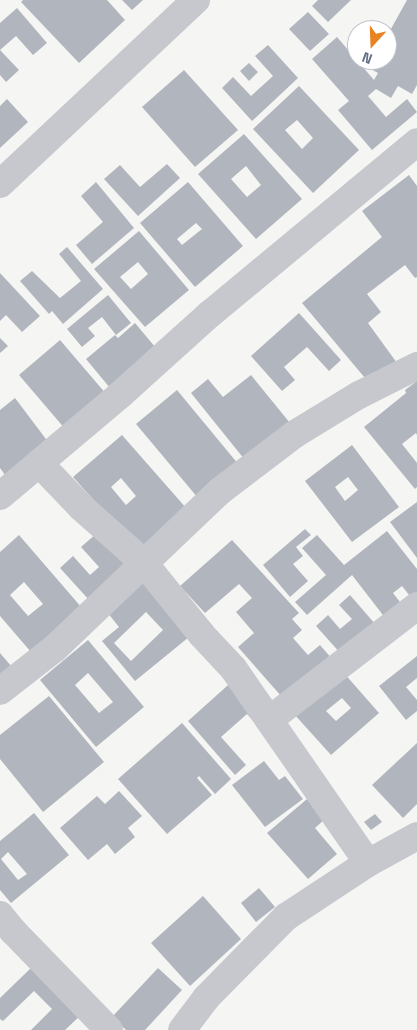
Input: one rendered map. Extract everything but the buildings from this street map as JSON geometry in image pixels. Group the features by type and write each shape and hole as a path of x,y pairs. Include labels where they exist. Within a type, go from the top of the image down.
{"street":[{"path":"0,184 196,0"},
{"path":"0,496 121,394 210,314 417,142"},
{"path":"0,691 55,648 220,491 295,434 359,395 417,366"},
{"path":"39,463 81,507 144,563 233,668 368,863"},
{"path":"270,720 417,606"},
{"path":"182,1030 206,998 286,917 368,863 417,836"},
{"path":"4,930 109,1030"}]}
